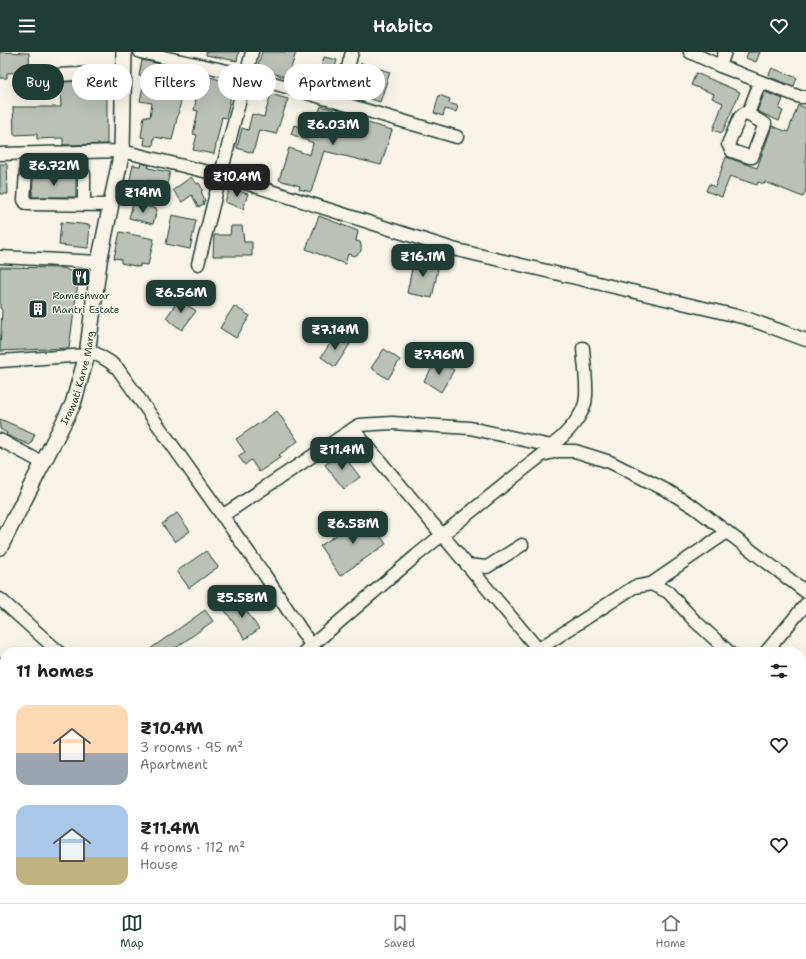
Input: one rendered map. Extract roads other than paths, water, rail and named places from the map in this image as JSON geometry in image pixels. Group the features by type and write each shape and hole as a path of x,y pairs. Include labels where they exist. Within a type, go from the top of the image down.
{"main road":[{"name":"Irawati Karve Marg","path":"124,52 124,64"},
{"name":"Irawati Karve Marg","path":"0,547 73,404 88,352 99,262 122,151 123,100"}],"street":[{"path":"249,64 252,52"},
{"path":"339,102 352,52"},
{"path":"690,52 760,82 800,97 806,97"},
{"path":"720,66 726,52"},
{"path":"146,53 195,58 218,66"},
{"path":"748,114 760,82"},
{"path":"276,84 456,137"},
{"path":"198,264 240,100"},
{"path":"0,154 122,151 220,175 453,249 746,318 806,340"},
{"path":"26,153 24,200 26,203 111,205"},
{"path":"26,172 34,168 80,170 84,174 84,205"},
{"path":"0,257 99,262"},
{"path":"222,516 359,425 392,423 470,428 551,446 563,437 578,417 587,397 583,348"},
{"path":"0,361 88,352 110,362 118,369 264,574 309,647"},
{"path":"353,429 467,565 533,647"},
{"path":"0,440 43,464"},
{"path":"314,647 364,599 441,535 542,455 558,451 575,451 610,462 668,491 694,507 806,592"},
{"path":"542,647 634,587 651,584 727,532"},
{"path":"467,565 487,567 522,545"},
{"path":"651,584 668,592 694,620 724,647"},
{"path":"0,598 54,647"},
{"path":"770,647 806,604"}],"place":[{"name":"Rameshwar","path":"81,277"},
{"name":"Mantri Estate","path":"38,309"}]}
